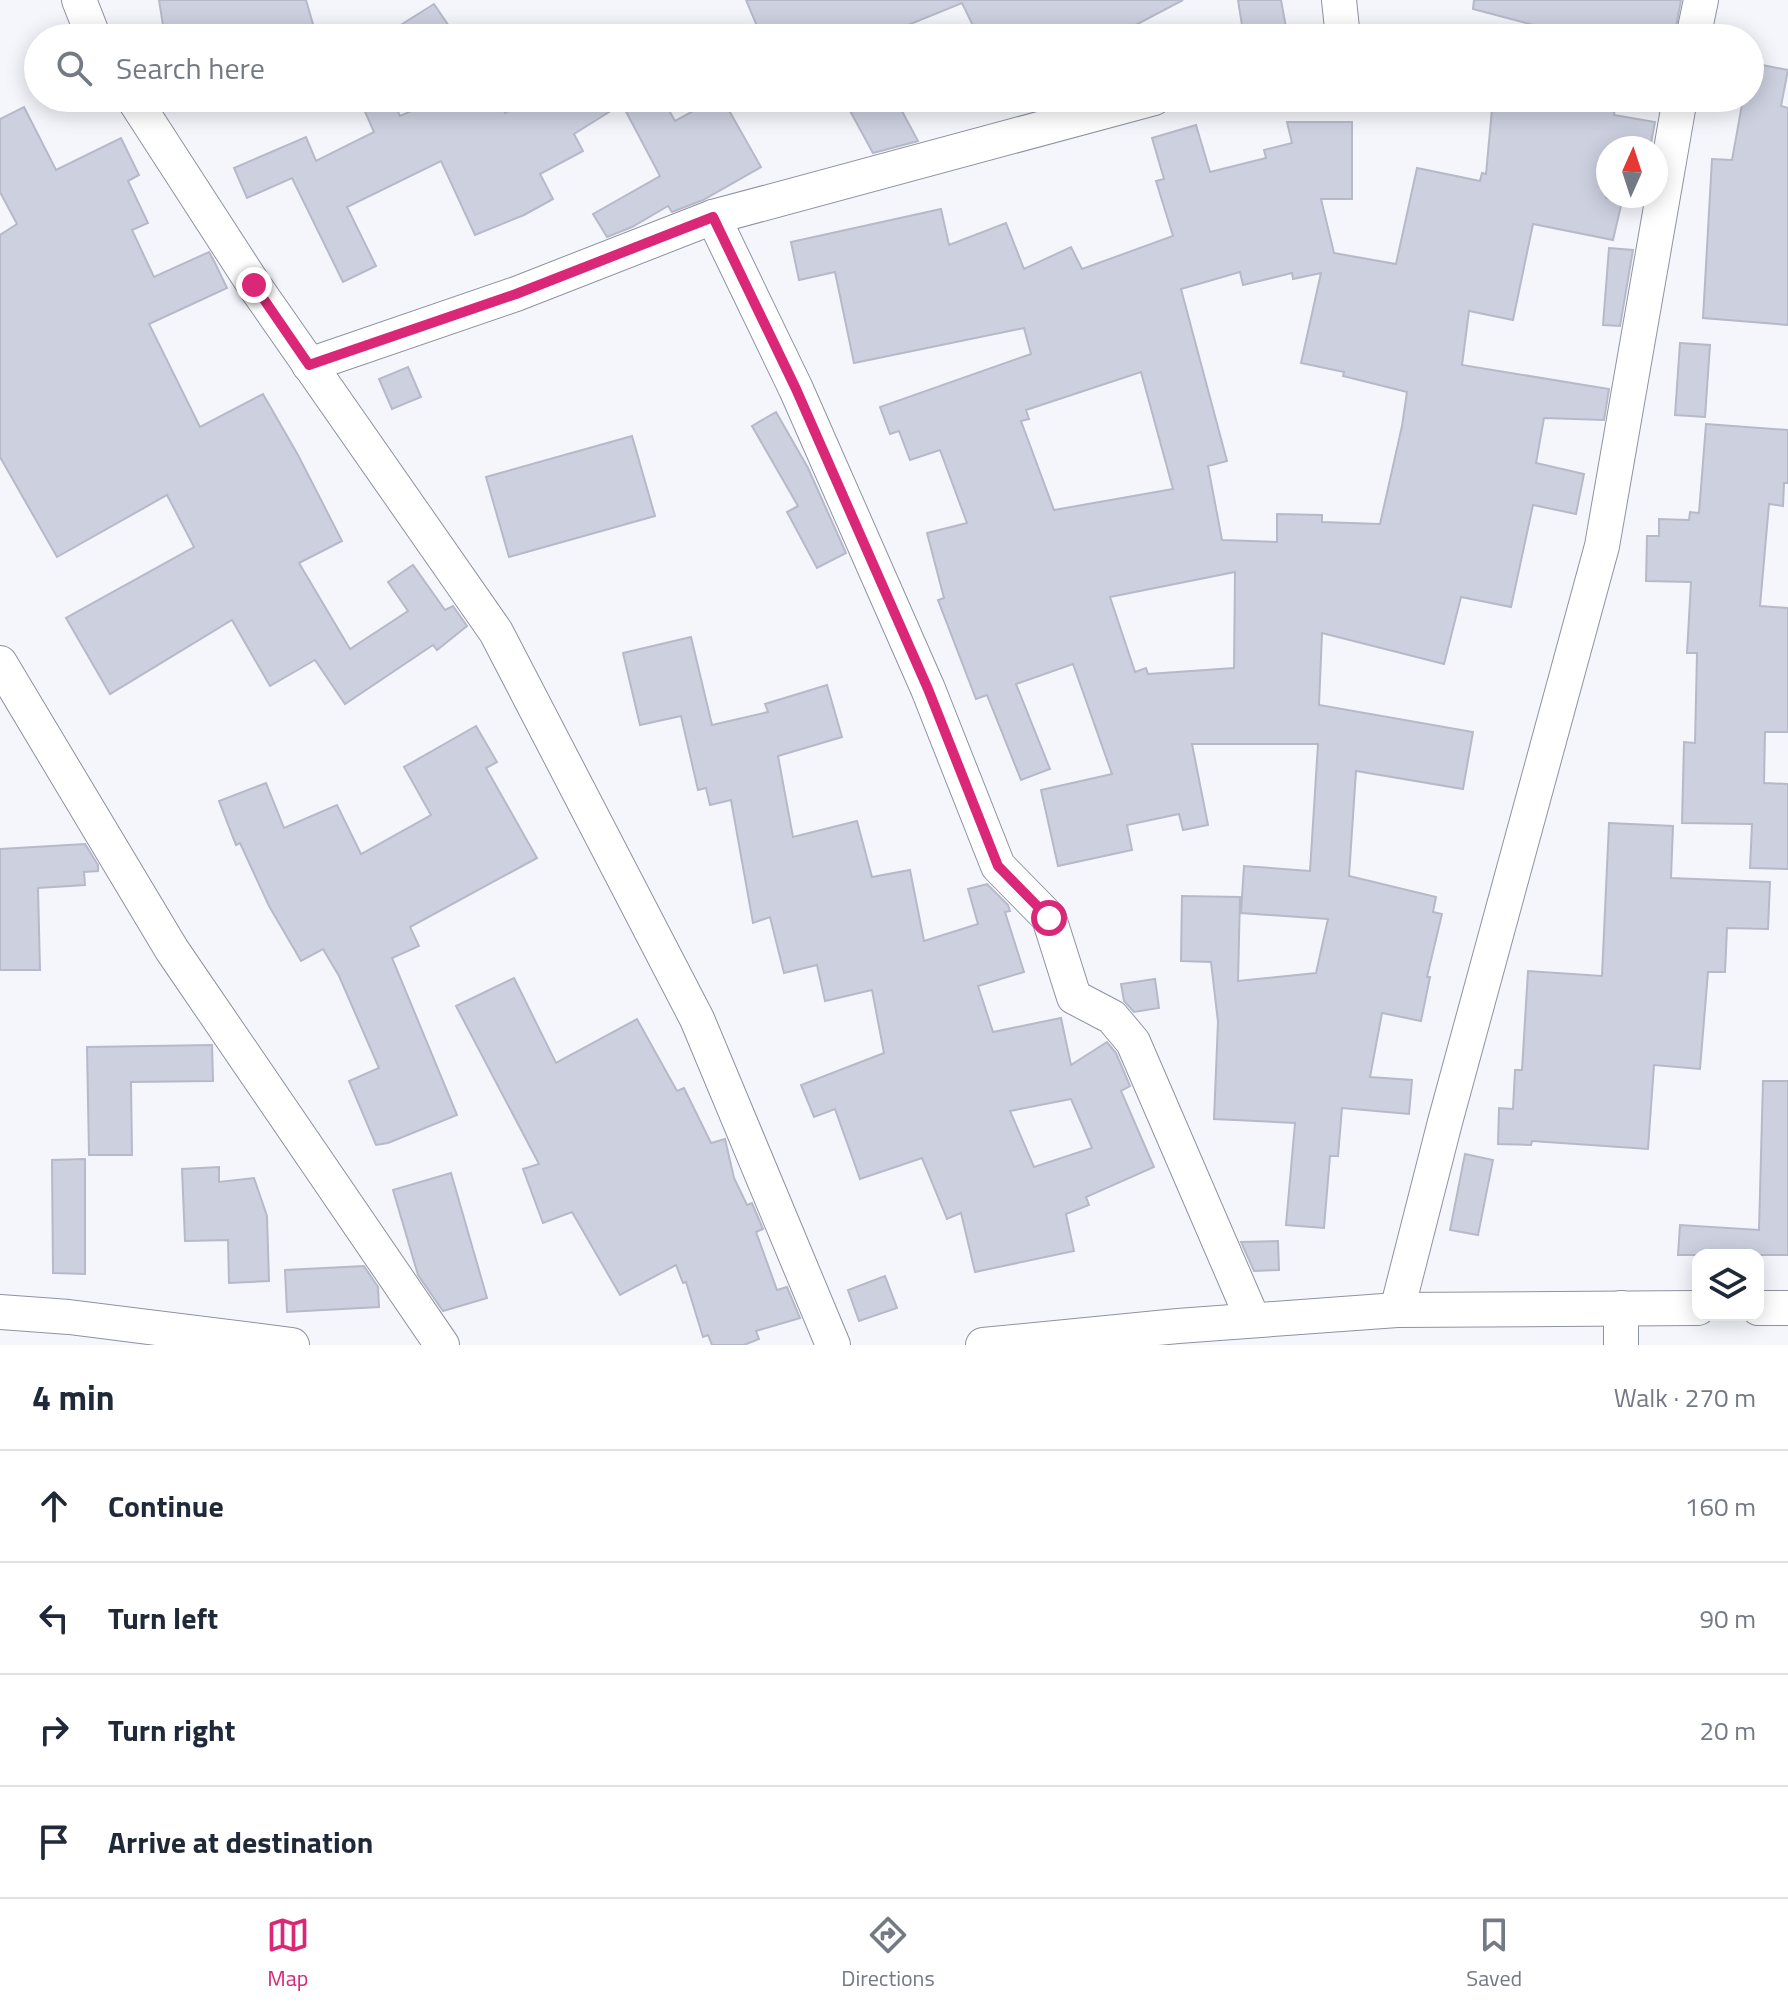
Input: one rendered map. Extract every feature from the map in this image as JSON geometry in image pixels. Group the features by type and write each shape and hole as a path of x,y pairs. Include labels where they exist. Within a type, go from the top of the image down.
{"street":[{"path":"79,0 88,24"},
{"path":"1339,0 1342,24"},
{"path":"1696,24 1701,0"},
{"path":"142,112 309,365 496,632 697,1019 833,1345"},
{"path":"309,365 516,294 713,217 1102,112"},
{"path":"1397,1310 1602,546 1671,112"},
{"path":"713,217 796,389 922,675 998,866 1049,918 1074,997 1112,1017 1133,1042 1253,1320"},
{"path":"0,663 172,950 442,1345"},
{"path":"1621,1308 1621,1345"},
{"path":"983,1345 1179,1336 1253,1320 1397,1310 1692,1308"},
{"path":"1764,1308 1788,1308"},
{"path":"0,1312 69,1317 292,1345"}],"building":[{"path":"159,0 306,0 313,24 163,24"},
{"path":"746,0 1183,0 1138,24 972,24 962,3 910,24 756,24"},
{"path":"1238,0 1281,0 1285,24 1242,24"},
{"path":"1474,0 1681,0 1677,24 1530,24 1473,9"},
{"path":"434,4 448,24 402,24"},
{"path":"1764,65 1788,70 1781,106 1788,108 1788,325 1703,318 1712,159 1732,160 1741,112 1764,112"},
{"path":"24,107 56,170 121,138 139,175 128,181 148,223 132,230 154,277 209,252 227,288 149,324 200,427 263,394 342,541 299,563 350,649 408,611 388,582 413,565 445,610 453,606 467,626 437,650 433,645 345,704 315,660 270,686 232,620 110,694 66,618 194,547 167,495 57,557 0,457 0,235 17,224 0,192 0,119"},
{"path":"365,112 398,112 400,116 409,112 609,112 574,134 583,151 540,174 553,199 475,235 441,161 347,207 376,266 343,282 292,178 247,198 234,168 306,137 316,161 374,132"},
{"path":"626,112 670,112 675,121 691,112 730,112 761,167 703,200 672,212 668,206 632,227 607,237 593,214 660,176"},
{"path":"851,112 902,112 918,141 873,153"},
{"path":"1492,112 1614,112 1614,115 1655,122 1652,136 1596,136 1596,208 1620,208 1613,240 1533,224 1513,320 1469,311 1462,365 1609,389 1604,420 1544,418 1536,463 1584,474 1576,514 1533,505 1511,607 1461,597 1444,664 1322,633 1319,705 1473,732 1463,789 1356,771 1349,876 1436,897 1433,912 1442,914 1427,977 1430,977 1421,1021 1382,1013 1370,1077 1412,1080 1409,1114 1342,1108 1338,1156 1330,1156 1324,1228 1286,1225 1295,1123 1214,1119 1218,1022 1211,962 1181,961 1182,896 1240,897 1238,981 1316,973 1328,919 1241,913 1244,866 1310,871 1318,744 1192,744 1208,825 1183,830 1179,814 1127,825 1132,850 1058,866 1041,790 1112,774 1073,664 1016,684 1050,769 1021,780 987,695 976,699 938,600 944,598 927,533 967,523 940,450 910,460 899,431 890,434 880,407 1031,354 1024,328 854,363 835,272 799,280 791,242 941,209 949,245 1006,223 1024,269 1071,247 1082,269 1173,236 1156,181 1164,179 1152,138 1196,125 1210,172 1266,158 1264,150 1292,143 1287,122 1352,122 1352,199 1321,199 1334,253 1396,264 1417,168 1480,181 1482,173 1486,174","holes":["1240,272 1243,285 1292,273 1293,279 1321,273 1301,363 1344,372 1343,376 1407,392 1380,524 1322,522 1322,515 1277,514 1277,542 1222,540 1208,466 1227,461 1181,289","1141,372 1173,489 1054,510 1021,421 1029,419 1026,410","1235,572 1234,668 1148,674 1146,668 1135,672 1110,597"]},
{"path":"1609,248 1633,250 1620,326 1603,325"},
{"path":"1680,343 1710,345 1705,417 1675,415"},
{"path":"408,367 421,397 392,409 379,379"},
{"path":"776,412 808,468 846,553 817,568 787,512 798,506 752,426"},
{"path":"1706,424 1788,430 1788,483 1784,483 1783,506 1769,504 1760,606 1788,608 1788,732 1765,732 1764,783 1788,784 1788,869 1750,868 1752,824 1682,823 1684,742 1695,743 1697,653 1687,653 1691,582 1646,581 1647,536 1659,536 1659,519 1689,520 1690,512 1699,513"},
{"path":"632,436 655,516 509,557 486,477"},
{"path":"691,637 712,725 768,712 765,704 827,685 842,737 778,756 793,837 857,821 872,877 910,870 924,941 978,924 968,889 987,884 1008,905 1010,911 1005,912 1024,972 978,986 993,1032 1061,1018 1071,1065 1107,1042 1116,1053 1130,1086 1121,1091 1154,1167 1086,1197 1089,1205 1066,1214 1074,1251 975,1272 961,1213 947,1219 922,1158 860,1179 835,1109 814,1117 801,1085 884,1053 872,990 825,1001 817,965 784,973 770,917 753,923 731,800 710,805 706,788 698,790 681,716 640,725 623,653","holes":["1071,1099 1092,1148 1034,1167 1010,1111"]},
{"path":"476,726 497,762 486,768 537,858 410,927 419,946 392,958 457,1115 376,1145 349,1081 379,1068 339,976 323,949 301,961 269,906 240,843 236,845 219,801 266,783 284,828 337,805 361,854 431,815 404,767"},
{"path":"1609,823 1673,826 1671,878 1770,882 1768,929 1727,928 1725,972 1708,972 1700,1069 1654,1065 1648,1149 1532,1141 1531,1145 1498,1144 1499,1108 1513,1109 1515,1070 1522,1070 1528,971 1602,976"},
{"path":"85,844 98,865 98,871 84,872 85,885 38,888 40,970 0,970 0,849"},
{"path":"514,978 556,1063 637,1019 677,1091 684,1088 711,1143 725,1139 734,1178 747,1205 752,1203 763,1229 756,1232 777,1290 787,1287 800,1318 756,1331 759,1339 744,1345 712,1345 708,1335 703,1337 686,1282 683,1283 676,1265 620,1295 572,1212 543,1223 523,1169 539,1164 456,1006"},
{"path":"1155,979 1159,1008 1134,1012 1124,1001 1121,984"},
{"path":"212,1045 213,1081 131,1082 132,1155 89,1155 87,1047"},
{"path":"1763,1081 1788,1081 1788,1255 1764,1255 1764,1249 1692,1249 1692,1255 1678,1255 1680,1225 1759,1230"},
{"path":"1465,1154 1493,1160 1478,1235 1450,1230"},
{"path":"85,1159 85,1274 53,1273 52,1160"},
{"path":"219,1167 219,1182 254,1178 267,1216 269,1281 229,1283 228,1240 185,1241 182,1169"},
{"path":"451,1173 487,1298 443,1311 418,1275 393,1190"},
{"path":"1278,1241 1279,1270 1254,1271 1241,1242"},
{"path":"364,1266 378,1287 379,1307 287,1312 285,1270"},
{"path":"885,1276 897,1308 859,1321 848,1290"}],"route":[{"path":"254,285 309,365 516,294 713,217 796,389 928,689 998,866 1049,918"}]}
